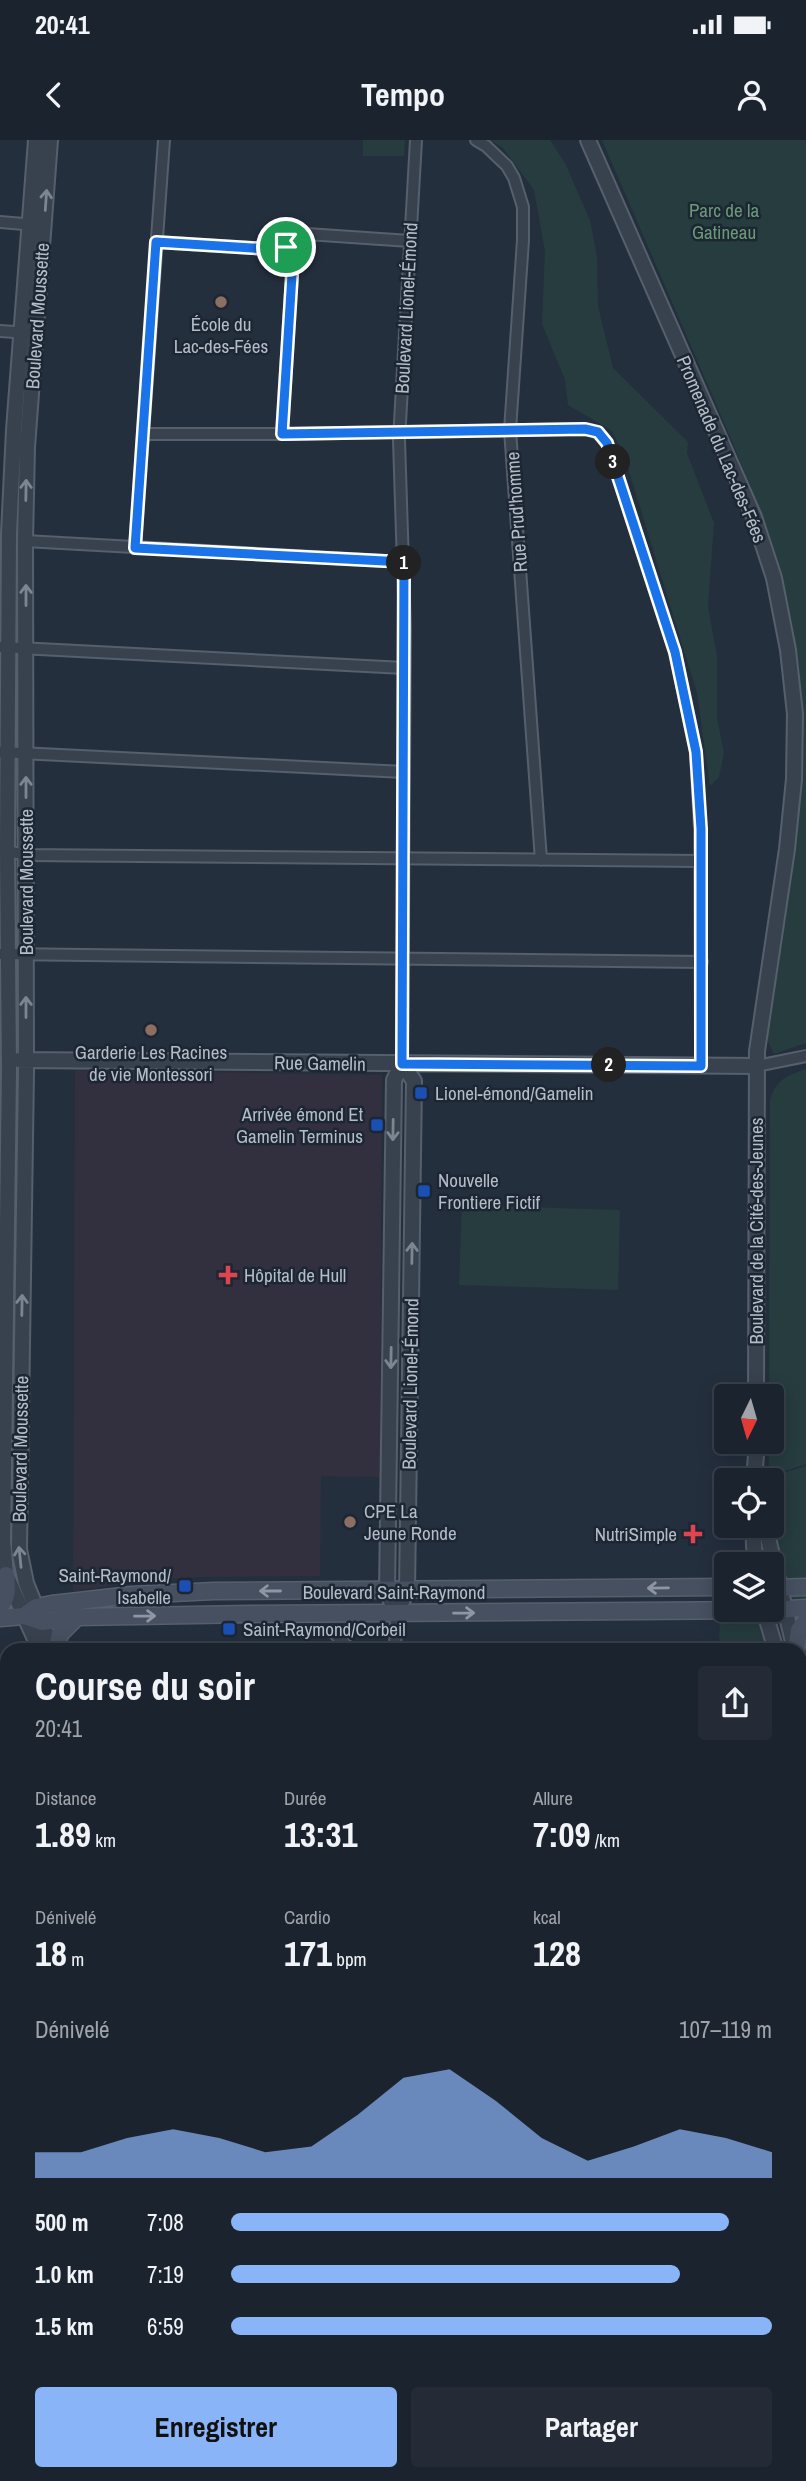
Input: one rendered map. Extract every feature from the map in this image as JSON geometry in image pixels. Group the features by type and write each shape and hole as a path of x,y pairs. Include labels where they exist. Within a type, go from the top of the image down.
{"main road":[{"path":"0,1606 6,1598 8,1588 6,1575"},
{"name":"Boulevard Saint-Raymond","path":"0,1618 34,1615 132,1595 178,1592 714,1587"},
{"path":"784,1588 806,1587"},
{"path":"784,1609 806,1608"},
{"name":"Boulevard Saint-Raymond","path":"34,1615 77,1617 714,1611"},
{"path":"57,1643 60,1634 77,1617"},
{"path":"796,1643 799,1630 806,1621"}],"street":[{"name":"Boulevard Moussette","path":"36,140 37,225"},
{"name":"Boulevard Moussette","path":"34,1615 6,1575 3,1541 5,539 14,438 29,333 37,225 50,140"},
{"path":"135,548 164,140"},
{"name":"Boulevard Lionel-Émond","path":"396,1614 387,1591 394,1080 402,1064 404,562 399,432 416,140"},
{"name":"Rue Prud'homme","path":"476,140 507,166 514,178 523,207 510,430 541,860"},
{"name":"Promenade du Lac-des-Fées","path":"588,140 754,517 774,578 788,650 795,714 794,779 757,1066"},
{"path":"0,222 37,225"},
{"path":"156,242 268,249 282,248 307,234 410,241"},
{"path":"282,434 294,243"},
{"path":"0,331 29,333"},
{"path":"143,434 585,429 598,432 607,443 682,677 696,752 701,861 701,1066"},
{"name":"Boulevard Moussette","path":"14,438 25,541 26,649 27,953 19,1549 34,1615"},
{"path":"5,539 404,562"},
{"path":"4,647 404,668"},
{"path":"4,752 404,772"},
{"path":"4,849 25,855 701,861"},
{"path":"4,954 702,962"},
{"name":"Rue Gamelin","path":"4,1060 757,1066 806,1056"},
{"name":"Boulevard Lionel-Émond","path":"396,1614 407,1591 414,1081 402,1064"},
{"name":"Boulevard de la Cité-des-Jeunes","path":"756,1384 757,1066"},
{"path":"3,1334 22,1334"},
{"path":"756,1468 757,1454"},
{"path":"757,1460 759,1468"},
{"path":"395,1643 396,1614"},
{"path":"34,1615 39,1643"},
{"path":"34,1615 51,1643"},
{"path":"768,1622 774,1643"},
{"path":"783,1622 792,1643"},
{"path":"332,1631 344,1643"}],"shaded area":[{"name":"Hôpital de Hull","path":"75,1070 382,1075 380,1477 321,1476 320,1576 148,1580 73,1591"}],"green space":[{"path":"363,140 405,140 404,156 363,156"},
{"path":"490,140 550,140 565,163 590,220 597,257 598,306 613,368 688,442 687,453 714,523 708,606 717,656 717,718 724,753 719,777 710,786 697,693 624,455 612,431 568,405 565,380 542,324 545,251 534,190 503,148"},
{"name":"Parc de la Gatineau","path":"602,140 806,140 806,1043 774,1054 766,1037 791,875 802,752 799,668 793,626 771,543 756,502"},
{"path":"806,1069 806,1464 784,1471 784,1468 769,1468 769,1454 784,1454 784,1384 769,1384 770,1100 775,1087 793,1074"},
{"path":"462,1205 620,1210 618,1290 459,1285"},
{"path":"806,1466 806,1643 786,1643 779,1622 784,1622 784,1552 762,1552 760,1538 784,1538 784,1473"},
{"path":"720,1622 768,1622 774,1643 719,1643"}],"place":[{"name":"École du Lac-des-Fées","path":"221,302"},
{"name":"Garderie Les Racines de vie Montessori","path":"151,1030"},
{"name":"Lionel-émond/Gamelin","path":"421,1093"},
{"name":"Arrivée émond Et Gamelin Terminus","path":"377,1125"},
{"name":"Nouvelle Frontiere Fictif","path":"424,1191"},
{"name":"Hôpital de Hull","path":"228,1275"},
{"name":"CPE La Jeune Ronde","path":"350,1522"},
{"name":"NutriSimple","path":"693,1534"},
{"name":"Saint-Raymond/ Isabelle","path":"185,1586"},
{"name":"Saint-Raymond/Corbeil","path":"229,1629"}],"route":[{"path":"156,242 268,249 286,247 294,243 282,434 585,429 598,432 607,443 675,652 696,752 701,829 701,1066 402,1064 404,562 135,548 156,242"}]}
